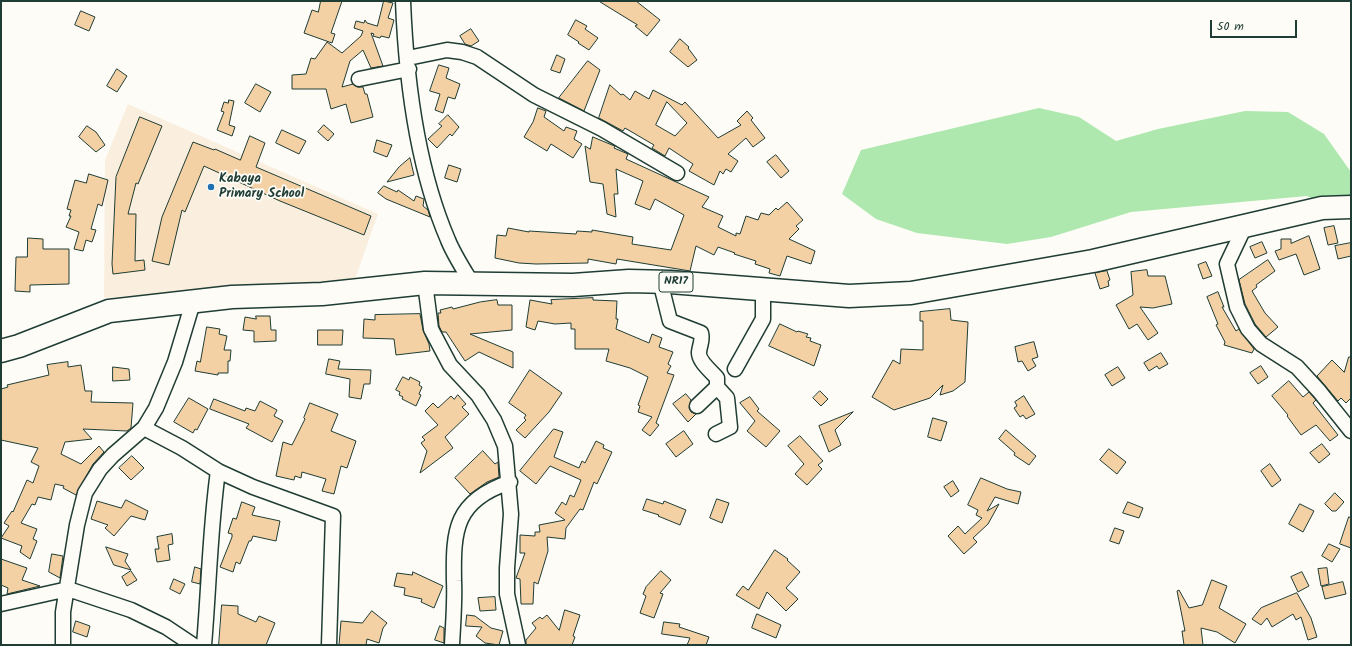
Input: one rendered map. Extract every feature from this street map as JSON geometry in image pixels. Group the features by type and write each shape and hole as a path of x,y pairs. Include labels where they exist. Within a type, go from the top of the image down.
{"main road":[{"name":"NR17","path":"1,351 109,311 232,297 322,294 425,283 473,285 573,285 629,281 660,281 849,296 911,293 1093,261 1322,208 1351,207"}],"street":[{"path":"403,1 408,63 419,148 448,240 473,285"},
{"path":"359,79 448,50 462,52 477,57 534,95 602,129 677,173"},
{"path":"1245,226 1227,264 1237,307 1248,329 1261,344 1297,367 1319,391 1351,432"},
{"path":"660,281 670,321 701,333 703,339 699,353 702,360 717,378 716,387 697,406"},
{"path":"425,283 431,329 450,365 478,395 494,420 505,446 510,482 511,514 506,568 507,594 518,645"},
{"path":"735,369 763,319 763,289"},
{"path":"63,645 63,612 68,589 77,525 85,493 109,460 144,428 156,408 175,362 193,302"},
{"path":"716,387 727,398 730,427 716,434"},
{"path":"144,428 182,448 218,471 253,487 333,516 330,645"},
{"path":"204,645 210,581 212,509 218,471"},
{"path":"452,645 454,547 458,528 464,513 478,498 490,489 510,482"},
{"path":"1,604 68,589 131,610 166,626 193,645"}],"shaded area":[{"name":"Kabaya Primary School","path":"128,104 378,214 355,279 104,298 105,160"}],"green space":[{"path":"1039,108 1079,117 1116,141 1158,129 1245,111 1288,112 1324,134 1351,172 1351,216 1307,196 1131,212 1051,237 1007,244 917,233 876,219 842,194 861,150"}],"building":[{"path":"321,1 342,1 331,33 335,34 332,43 304,33 312,10 318,12"},
{"path":"384,1 393,3 388,18 394,20 389,38 381,36 380,38 373,36 374,34 371,33 383,66 371,68 363,50 350,61 342,87 353,84 357,87 363,87 365,94 367,94 373,117 351,123 346,104 331,109 326,89 292,89 292,75 306,74 311,58 315,59 327,42 342,53 361,36 363,31 354,28 356,21 364,23 365,20 367,23 377,26"},
{"path":"599,1 636,1 660,20 647,36 635,26 637,25"},
{"path":"81,11 95,17 89,31 75,25"},
{"path":"576,20 587,26 585,29 598,38 589,50 568,35"},
{"path":"471,29 479,41 471,46 465,44 460,36"},
{"path":"680,39 689,47 688,48 697,60 688,67 670,52"},
{"path":"557,55 565,59 560,73 551,70"},
{"path":"588,61 600,70 584,111 559,98"},
{"path":"439,65 449,68 446,78 460,84 455,99 448,97 443,113 435,110 440,94 430,91"},
{"path":"117,69 127,76 117,92 107,86"},
{"path":"256,84 271,92 260,112 245,103"},
{"path":"610,85 621,95 623,94 630,100 635,91 649,99 653,90 682,105 685,102 718,138 741,125 737,121 747,111 753,118 751,120 765,138 753,147 746,138 728,154 738,161 731,172 726,169 723,174 720,171 714,185 689,171 693,164 669,148 665,156 652,148 654,145 625,128 623,131 599,118","holes":["667,102 687,123 675,136 656,125"]},
{"path":"229,100 234,101 229,125 235,127 232,136 217,130 224,112 221,111 224,102 228,103"},
{"path":"538,108 546,111 544,117 564,131 566,127 577,131 574,139 582,144 573,158 551,144 547,151 524,137 533,122"},
{"path":"448,115 459,127 452,136 450,134 437,148 428,139 442,126 439,124"},
{"path":"140,117 162,126 138,184 136,183 128,214 136,214 135,261 144,260 145,270 113,274 112,264 116,177"},
{"path":"324,125 334,134 328,141 318,132"},
{"path":"87,126 96,132 105,145 96,152 79,137"},
{"path":"282,130 306,141 299,154 276,143"},
{"path":"250,136 265,143 256,167 371,216 364,235 280,201 204,166 185,212 182,210 169,265 152,261 162,217 193,142 214,150 215,149 240,160"},
{"path":"593,137 615,146 614,148 628,154 626,159 709,197 702,207 723,216 718,227 736,236 736,233 740,234 746,216 758,220 761,213 769,215 776,208 778,210 787,202 803,220 796,226 799,229 789,239 815,251 811,264 787,256 780,276 769,273 770,269 755,264 756,261 734,254 735,253 718,247 714,255 696,246 690,271 617,259 616,264 588,259 588,263 536,264 519,263 495,258 497,235 506,236 508,228 529,232 576,234 577,231 592,232 592,230 633,237 632,244 671,250 684,215 655,199 650,210 635,204 643,181 616,169 618,194 614,194 616,217 607,214 603,184 590,182 585,146 590,149"},
{"path":"377,140 392,145 387,157 374,152"},
{"path":"776,155 789,171 781,178 767,162"},
{"path":"410,158 414,175 387,182 399,167"},
{"path":"449,165 461,169 457,182 445,178"},
{"path":"89,174 108,180 102,206 98,204 91,229 96,230 92,242 86,240 83,251 74,249 79,232 66,227 71,216 69,216 71,210 67,209 75,180 86,183"},
{"path":"384,186 397,192 398,190 414,201 416,196 424,199 423,206 428,210 430,217 386,199 378,193"},
{"path":"1334,226 1338,243 1328,245 1324,228"},
{"path":"1309,236 1320,269 1304,275 1296,254 1279,260 1275,251 1281,249 1281,239 1291,239 1291,243"},
{"path":"28,238 43,239 43,249 69,249 69,284 30,285 30,292 15,291 16,257 27,257"},
{"path":"1262,242 1267,253 1255,258 1250,247"},
{"path":"1351,243 1351,256 1338,259 1335,246"},
{"path":"1268,260 1275,271 1256,285 1257,287 1252,291 1265,313 1278,327 1266,337 1255,324 1245,304 1239,280"},
{"path":"1206,262 1212,276 1203,279 1198,265"},
{"path":"1147,270 1148,276 1165,276 1172,304 1153,308 1140,307 1158,333 1148,340 1137,324 1129,329 1116,305 1133,295 1131,272"},
{"path":"1107,271 1110,280 1108,281 1109,286 1100,289 1095,273"},
{"path":"1218,292 1224,307 1222,307 1236,331 1239,329 1254,349 1252,353 1224,345 1225,342 1216,325 1218,324 1207,297"},
{"path":"593,298 593,300 617,301 616,319 618,319 616,329 649,343 652,334 662,338 659,347 673,352 668,364 671,366 667,373 674,375 656,423 659,425 650,436 642,430 652,417 638,412 640,406 638,405 648,377 630,368 606,361 609,349 575,349 575,329 571,329 571,323 555,324 538,321 535,330 526,327 530,300 552,304 551,300"},
{"path":"497,300 498,305 512,305 512,330 470,334 513,352 513,368 479,352 465,361 446,332 442,332 439,326 438,313 441,313 440,310 452,307 453,309 480,302"},
{"path":"950,309 951,320 968,322 965,382 953,391 940,395 943,385 930,398 894,410 872,397 893,360 900,364 901,349 923,350 923,321 920,321 920,312"},
{"path":"420,314 423,330 429,344 430,351 396,355 394,339 363,338 364,319 375,320 375,315"},
{"path":"256,316 270,316 271,330 276,330 276,341 254,342 254,331 243,330 245,317 256,319"},
{"path":"780,324 797,332 808,334 806,337 811,338 810,341 821,345 814,366 769,346"},
{"path":"207,327 220,329 219,334 227,336 224,350 231,350 230,361 228,361 228,373 218,373 218,375 195,371 197,361 200,362"},
{"path":"318,330 343,330 342,345 318,345"},
{"path":"1034,342 1038,357 1032,359 1036,366 1028,371 1022,361 1018,362 1015,347"},
{"path":"1161,353 1168,364 1159,369 1157,366 1149,371 1144,363"},
{"path":"1349,357 1351,357 1351,398 1346,403 1341,398 1338,401 1317,376 1332,360 1344,372"},
{"path":"329,359 340,361 338,369 371,370 370,384 364,384 361,399 349,397 350,379 326,374"},
{"path":"68,362 68,367 81,365 85,391 92,391 91,402 133,403 131,428 127,431 83,429 92,439 65,442 61,454 81,464 99,446 104,452 93,464 76,495 63,488 64,486 55,484 51,500 38,497 35,505 32,504 21,523 37,529 33,539 37,541 30,559 20,552 22,546 1,538 9,526 4,523 12,511 13,512 27,480 33,483 39,466 31,462 38,448 1,440 1,389 8,387 7,385 49,375 47,365"},
{"path":"1261,366 1268,377 1258,384 1250,373"},
{"path":"113,367 129,369 130,380 113,381"},
{"path":"1118,367 1125,378 1112,386 1105,375"},
{"path":"530,370 562,393 549,412 525,438 516,430 526,420 524,418 526,415 509,403"},
{"path":"403,377 409,380 410,377 420,382 419,385 422,387 419,394 421,395 416,406 402,399 403,397 399,395 400,392 396,390"},
{"path":"1289,381 1303,397 1309,392 1316,400 1313,403 1338,435 1330,441 1316,425 1301,435 1287,416 1288,415 1272,396"},
{"path":"820,391 828,399 821,406 813,398"},
{"path":"686,394 691,400 689,408 691,412 696,414 688,422 673,404"},
{"path":"458,395 466,404 462,407 469,414 445,437 453,448 420,473 427,451 421,443 425,440 422,437 438,425 425,411 433,403 438,408 451,396 454,399"},
{"path":"1024,396 1035,414 1026,419 1023,415 1020,417 1014,408 1017,406 1015,402"},
{"path":"750,397 759,409 757,411 780,431 766,447 747,431 755,421 740,403"},
{"path":"189,398 208,409 197,430 195,429 193,433 174,422"},
{"path":"214,399 245,411 246,408 255,411 260,401 277,410 274,416 283,421 272,442 246,428 249,424 210,409"},
{"path":"310,403 338,414 331,431 356,441 347,468 341,466 334,494 322,491 326,479 302,472 301,478 295,476 294,480 276,476 283,442 292,445 305,419 304,418"},
{"path":"853,412 835,430 841,445 829,452 819,426"},
{"path":"933,418 947,422 941,441 928,437"},
{"path":"554,429 563,432 554,457 579,468 582,461 585,463 596,441 604,445 603,448 612,452 597,484 594,482 583,510 580,509 566,528 565,539 547,537 548,551 538,584 534,582 533,604 521,604 520,579 516,578 525,553 520,553 520,535 535,536 535,532 540,532 539,525 565,520 555,513 562,502 566,505 570,495 574,497 581,480 550,466 536,484 520,471"},
{"path":"1006,430 1036,456 1029,465 1014,455 1015,453 999,439"},
{"path":"684,431 693,444 676,457 666,444"},
{"path":"800,436 823,461 818,465 822,469 807,485 795,474 804,464 788,446"},
{"path":"1322,444 1330,454 1319,463 1310,453"},
{"path":"1109,449 1126,462 1117,474 1100,460"},
{"path":"483,451 495,464 498,462 499,477 487,482 470,494 455,478"},
{"path":"132,456 144,468 131,480 119,468"},
{"path":"1270,464 1281,480 1272,487 1261,471"},
{"path":"981,478 1007,489 1021,492 1018,504 995,497 987,511 999,504 988,524 973,538 977,542 964,554 948,536 958,526 965,534 982,518 976,515 978,510 968,505"},
{"path":"953,481 959,491 951,497 944,487"},
{"path":"1335,493 1344,502 1336,511 1332,511 1325,504"},
{"path":"647,499 663,504 664,501 686,510 680,525 658,516 659,515 643,510"},
{"path":"717,499 729,503 722,523 710,518"},
{"path":"126,500 148,511 145,520 131,516 114,536 105,528 108,525 91,519 97,501 121,508"},
{"path":"242,502 255,507 252,515 280,521 276,541 253,536 251,541 249,541 240,564 236,562 233,572 220,567 232,537 232,534 228,533 233,518 236,519"},
{"path":"1128,502 1143,508 1139,518 1123,513"},
{"path":"1300,504 1314,511 1303,532 1289,524"},
{"path":"1349,517 1351,518 1351,548 1340,544"},
{"path":"1115,528 1124,531 1119,544 1110,541"},
{"path":"172,534 173,544 168,545 170,560 157,562 155,549 159,549 157,537"},
{"path":"1329,544 1340,549 1332,562 1322,556"},
{"path":"106,547 128,554 125,561 131,570 114,565"},
{"path":"775,550 788,559 787,560 800,572 786,588 798,599 786,611 767,592 759,609 736,595 743,586 748,590"},
{"path":"52,554 63,556 60,578 49,572"},
{"path":"1,559 27,568 22,580 40,586 7,594 8,588 1,585"},
{"path":"195,567 201,569 200,584 192,582"},
{"path":"1327,568 1329,584 1321,586 1318,569"},
{"path":"131,571 137,580 127,586 122,577"},
{"path":"661,571 671,580 660,593 663,594 654,618 640,613 646,596 643,594 646,587"},
{"path":"413,572 443,586 434,608 421,602 422,599 404,595 405,588 394,586 397,573 412,575"},
{"path":"1302,572 1309,586 1298,592 1291,577"},
{"path":"174,579 185,584 180,594 170,589"},
{"path":"1212,580 1227,586 1219,608 1246,624 1235,643 1217,632 1201,628 1203,645 1184,645 1182,631 1185,631 1177,591 1179,590 1189,608 1202,605"},
{"path":"1343,582 1346,594 1325,599 1322,587"},
{"path":"1297,593 1311,618 1317,637 1308,640 1301,617 1296,620 1293,614 1272,627 1267,618 1261,625 1252,619 1261,608"},
{"path":"495,597 496,610 480,611 478,598"},
{"path":"222,605 238,606 238,614 256,622 259,616 275,623 266,645 219,645"},
{"path":"565,610 580,615 573,636 575,637 572,645 526,645 526,640 536,628 532,623 540,617 542,619 547,615 559,630"},
{"path":"372,611 387,623 383,628 379,643 367,639 366,645 339,645 341,621 362,623"},
{"path":"757,614 781,625 776,638 752,628"},
{"path":"467,615 475,616 491,628 503,631 499,645 485,643 476,636 482,627 466,626"},
{"path":"76,621 90,626 87,637 73,632"},
{"path":"664,622 680,624 679,627 709,637 706,645 687,645 690,638 662,634"},
{"path":"440,626 444,628 444,643 435,640"}],"place":[{"name":"Kabaya Primary School","path":"211,187"}]}
